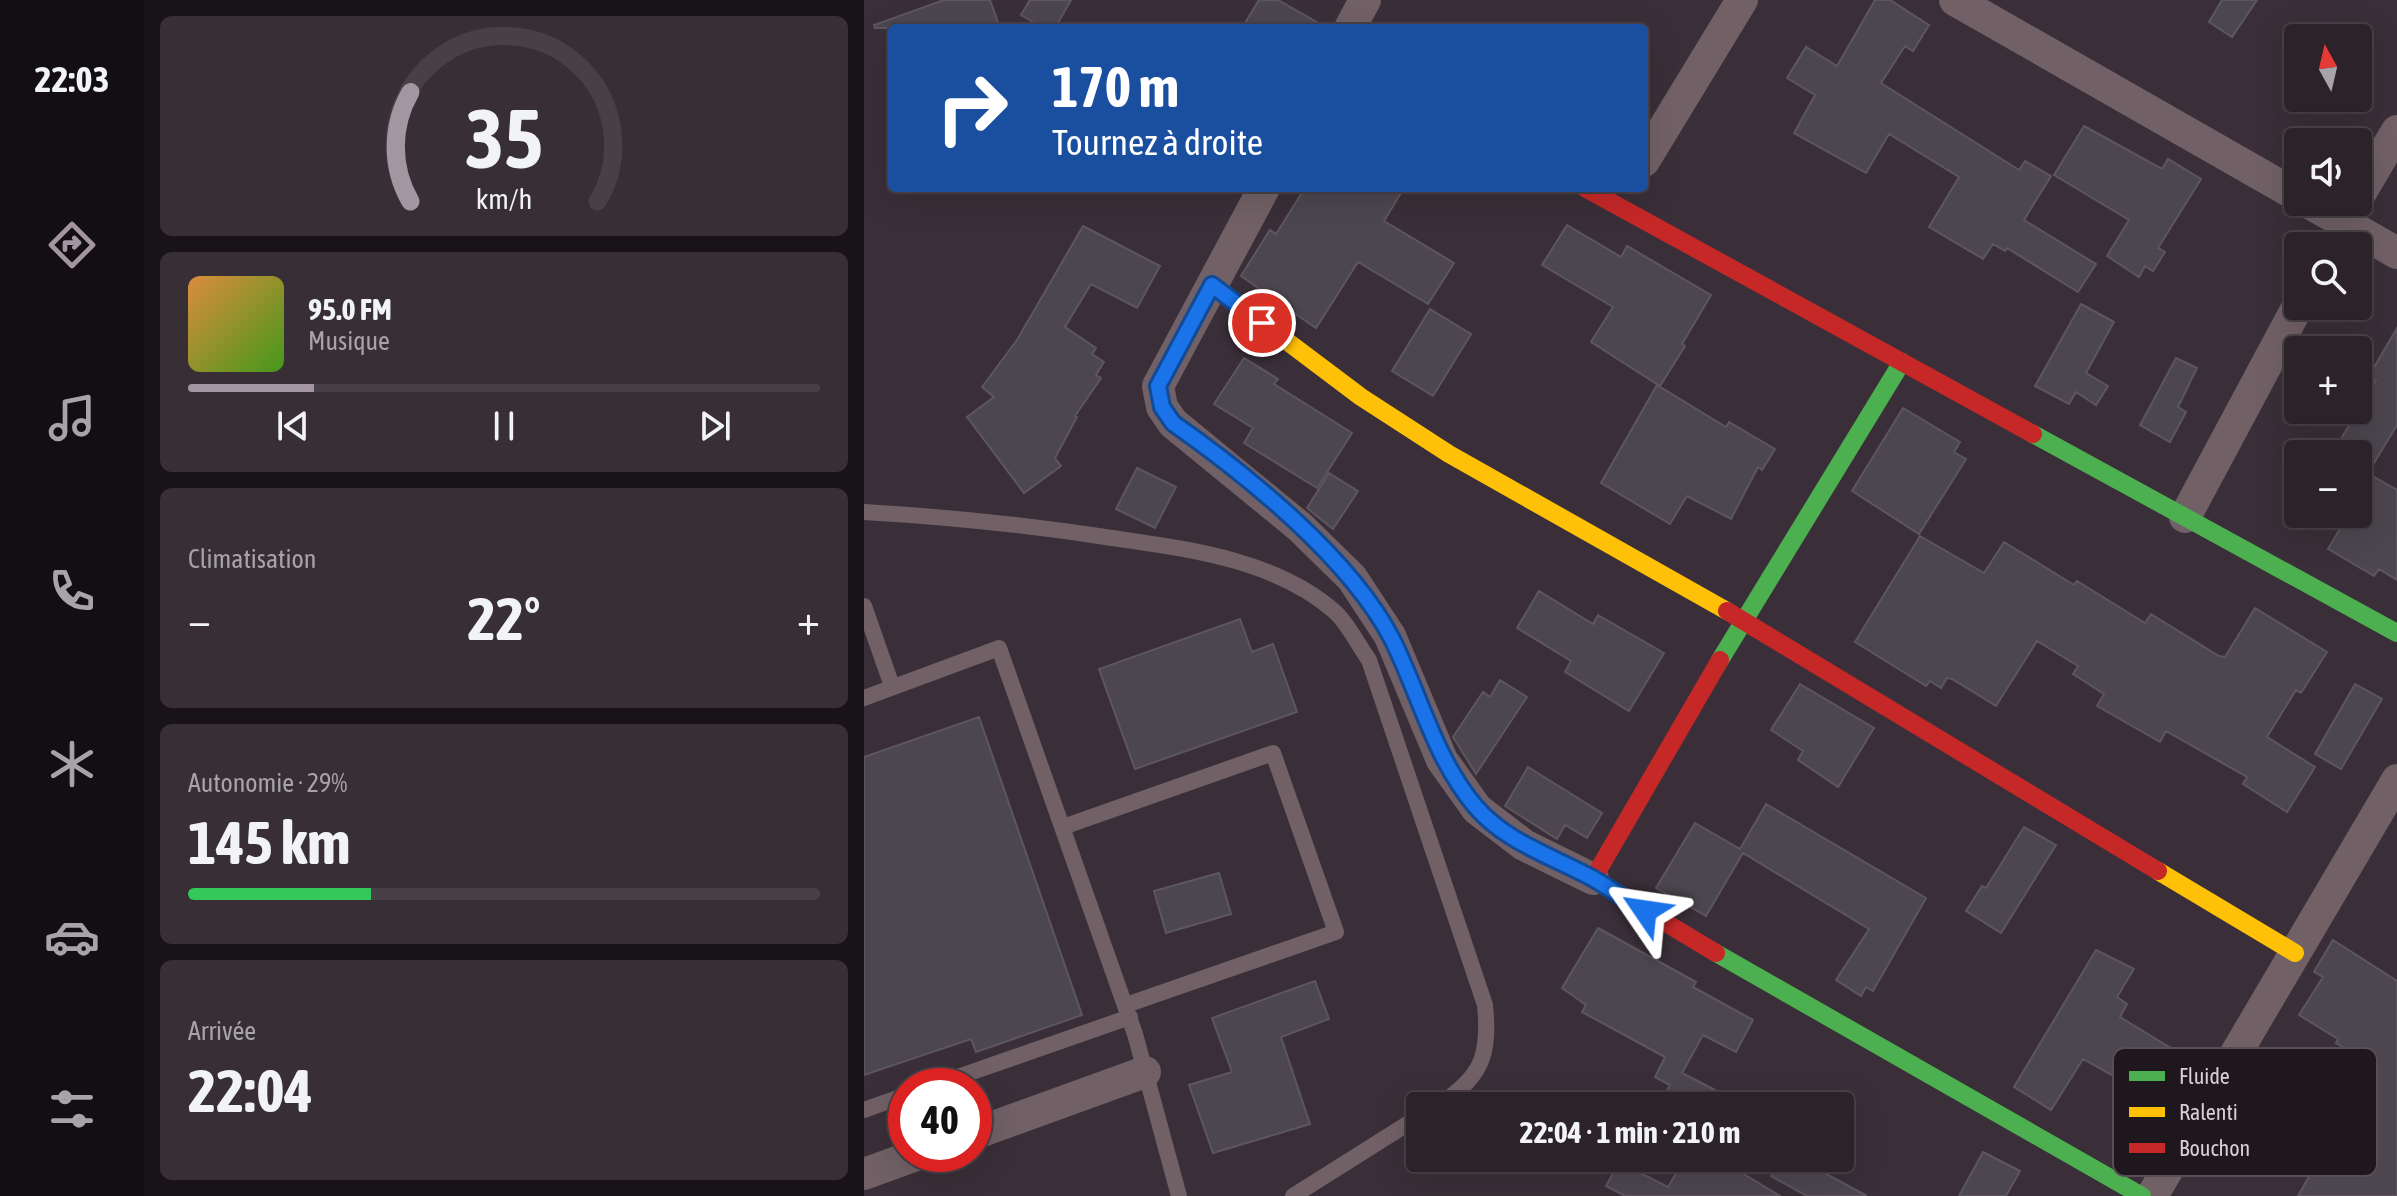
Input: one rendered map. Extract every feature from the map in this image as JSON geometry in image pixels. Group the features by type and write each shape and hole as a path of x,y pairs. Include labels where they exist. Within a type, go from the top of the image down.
{"street":[{"path":"1352,24 1365,0"},
{"path":"1648,154 1742,0"},
{"path":"1955,0 2284,188"},
{"path":"2397,131 2347,217 2397,253"},
{"path":"1262,192 1158,386 1162,407 1173,423 1300,527 1352,578 1390,636 1442,760 1477,809 1524,845 1593,879 1712,951 2142,1196"},
{"path":"1601,192 1622,197 1902,362 2397,633"},
{"path":"1212,285 1361,397 1449,454 1743,620 2295,953"},
{"path":"2185,517 2291,320"},
{"path":"1593,879 1743,620 1902,362"},
{"path":"2239,1048 2397,780"},
{"path":"992,1127 1145,1072"},
{"path":"864,1174 888,1165"},
{"path":"2152,1196 2164,1176"}],"lane":[{"path":"864,512 997,520 1178,548 1254,567 1304,590 1336,612 1369,660 1485,1005 1489,1041 1479,1068 1457,1092"},
{"path":"864,606 892,686"},
{"path":"864,698 999,648 1128,1011 1179,1196"},
{"path":"979,1068 1336,932 1273,753 1063,827"},
{"path":"864,1110 888,1101"},
{"path":"1293,1196 1406,1125"}],"building":[{"path":"944,0 990,0 999,24 888,24 888,28 875,28 874,25"},
{"path":"1030,0 1071,0 1057,24 1036,24 1021,15"},
{"path":"1259,0 1278,0 1320,24 1244,24"},
{"path":"1875,0 1890,0 1929,25 1913,51 1905,46 1881,83 2019,170 2025,161 2051,176 2024,220 2096,264 2078,292 2007,248 2005,251 1993,244 1983,259 1929,227 1959,177 1889,134 1866,173 1794,133 1815,95 1787,78 1806,47 1837,66"},
{"path":"2222,0 2257,0 2232,37 2209,22"},
{"path":"2084,126 2162,169 2168,159 2201,179 2158,248 2165,252 2153,271 2145,266 2139,277 2107,256 2129,220 2054,175"},
{"path":"1302,192 1402,192 1384,221 1454,263 1428,304 1358,262 1316,328 1241,276 1270,230 1276,234"},
{"path":"1567,225 1621,257 1627,246 1711,295 1660,386 1591,342 1613,307 1542,265"},
{"path":"1083,226 1160,266 1137,308 1091,284 1065,327 1096,348 1092,354 1104,362 1096,375 1101,378 1075,416 1055,458 1061,466 1024,493 967,417 994,397 982,387 1017,340"},
{"path":"2081,304 2114,322 2086,373 2108,386 2096,405 2076,392 2069,404 2035,386"},
{"path":"1430,309 1471,334 1433,396 1392,371"},
{"path":"2397,328 2397,425 2372,466 2372,440 2340,440 2350,424 2372,424 2372,387 2376,380 2372,378 2372,371"},
{"path":"1244,358 1278,379 1274,384 1352,433 1317,488 1244,443 1253,428 1214,404"},
{"path":"2176,358 2197,368 2178,407 2186,412 2170,442 2140,425"},
{"path":"1657,385 1726,427 1729,422 1775,449 1762,470 1758,467 1731,519 1687,496 1670,524 1601,483"},
{"path":"1903,408 1960,442 1954,452 1966,459 1919,534 1852,491"},
{"path":"1137,468 1176,487 1155,528 1116,509"},
{"path":"1329,473 1358,491 1333,529 1307,508"},
{"path":"2372,476 2397,490 2397,580 2379,569 2374,576 2328,549 2341,528 2372,528"},
{"path":"1920,536 1984,573 2004,542 2074,585 2077,581 2145,623 2151,614 2219,656 2225,657 2255,608 2327,652 2301,693 2296,690 2267,737 2315,767 2287,812 2243,784 2247,777 2166,731 2160,742 2097,706 2104,694 2073,674 2078,666 2037,641 1996,706 1952,679 1947,678 1941,688 1930,681 1926,686 1855,642"},
{"path":"1539,591 1593,624 1598,615 1664,653 1629,711 1565,672 1571,661 1517,628"},
{"path":"1240,619 1252,652 1273,644 1297,712 1135,769 1099,669"},
{"path":"1500,680 1527,697 1476,774 1453,737 1483,692 1490,697"},
{"path":"1800,684 1874,728 1838,787 1798,760 1803,751 1771,730"},
{"path":"2355,684 2382,699 2341,769 2315,754"},
{"path":"979,717 1082,1015 976,1052 971,1039 864,1075 864,757"},
{"path":"1528,767 1602,813 1587,838 1565,825 1557,839 1505,806"},
{"path":"1766,804 1926,898 1873,991 1866,987 1861,996 1836,980 1869,929 1743,853 1706,916 1656,888 1695,823 1740,849"},
{"path":"2024,827 2056,845 2001,933 1966,911 1982,886 1986,888"},
{"path":"1219,873 1231,914 1166,933 1154,891"},
{"path":"1598,928 1696,982 1693,987 1753,1020 1736,1052 1703,1035 1682,1073 1719,1092 1666,1092 1670,1085 1655,1077 1665,1057 1582,1012 1586,1005 1562,988"},
{"path":"2333,940 2397,981 2397,1196 2298,1196 2309,1176 2377,1176 2377,1048 2344,1048 2336,1043 2338,1039 2299,1015 2323,977 2314,972"},
{"path":"2096,950 2134,969 2117,997 2127,1004 2120,1017 2171,1048 2113,1048 2113,1076 2083,1059 2051,1110 2014,1087"},
{"path":"1315,981 1329,1019 1281,1037 1310,1124 1213,1153 1189,1085 1232,1072 1212,1018"},
{"path":"1983,1152 2020,1171 2006,1196 1959,1196"},
{"path":"1614,1172 1639,1172 1668,1187 1677,1172 1740,1172 1780,1196 1625,1196 1606,1186"},
{"path":"1773,1172 1823,1172 1867,1196 1807,1196 1771,1176"}],"traffic: fast":[{"path":"1720,660 1902,362"},
{"path":"2033,434 2397,633"},
{"path":"1716,953 2142,1196"}],"traffic: slow":[{"path":"1212,285 1361,397 1449,454 1727,611"},
{"path":"2158,871 2295,953"}],"traffic: jam":[{"path":"1592,192 2033,434"},
{"path":"1727,611 2158,871"},
{"path":"1716,953 1593,879 1720,660"}],"route":[{"path":"1262,323 1212,285 1158,386 1162,407 1173,423 1300,527 1352,578 1390,636 1417,693 1442,760 1477,809 1524,845 1593,879 1645,911"}]}
